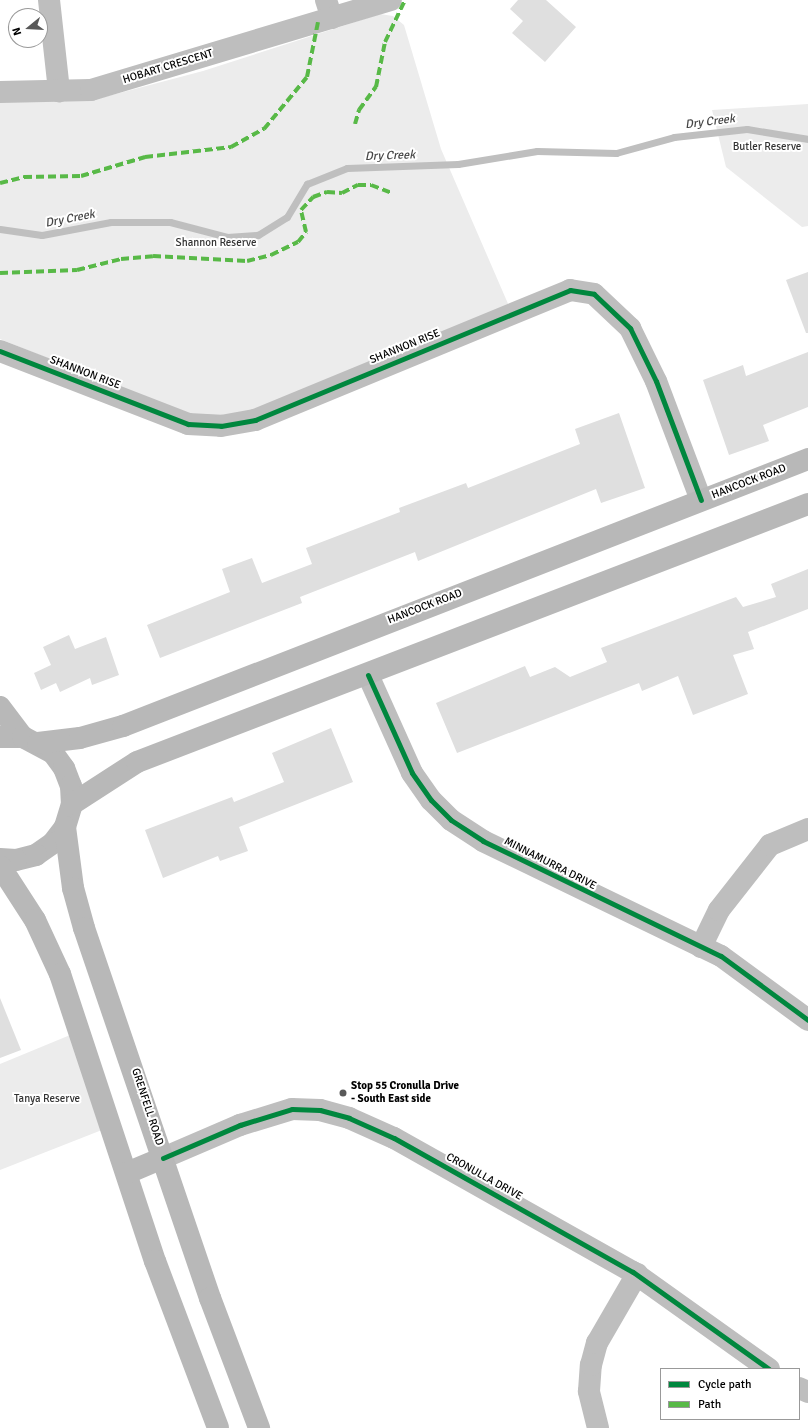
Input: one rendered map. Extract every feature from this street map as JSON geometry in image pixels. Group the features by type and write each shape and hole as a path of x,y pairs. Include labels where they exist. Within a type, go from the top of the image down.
{"main road":[{"name":"HANCOCK ROAD","path":"0,737 31,740 80,738 116,729 808,459"},
{"path":"72,804 137,762 368,675 808,504"},
{"path":"0,707 31,740 53,753 64,768 71,786 72,804 65,827 53,843 36,855 16,860 0,859"},
{"name":"GRENFELL ROAD","path":"65,827 68,863 82,921 210,1298 260,1428"},
{"path":"0,866 35,920 60,974 127,1173 155,1262 218,1428"},
{"path":"127,1173 163,1158"}],"street":[{"path":"49,0 59,91"},
{"name":"HOBART CRESCENT","path":"0,92 91,90 329,9 391,0"},
{"name":"SHANNON RISE","path":"0,351 188,424 221,426 255,420 570,290 594,294 630,328 656,381 701,500"},
{"name":"MINNAMURRA DRIVE","path":"368,675 412,773 431,800 451,820 483,841 727,960 808,1020"},
{"path":"701,947 719,910 770,845 808,829"},
{"name":"CRONULLA DRIVE","path":"163,1158 266,1115 292,1109 320,1110 349,1118 394,1138 637,1274 768,1368"},
{"path":"598,1428 589,1391 591,1365 597,1343 637,1274"}],"green space":[{"name":"Shannon Reserve","path":"380,14 393,16 404,25 441,149 509,306 252,411 220,418 189,415 0,339 0,100 93,100 203,71"},
{"name":"Butler Reserve","path":"808,104 808,226 802,227 726,167 712,110"},
{"name":"Tanya Reserve","path":"75,1033 107,1128 0,1170 0,1064"}],"building":[{"path":"518,0 546,0 576,27 545,62 512,33 523,21 510,9"},
{"path":"808,272 808,333 806,333 786,280"},
{"path":"808,352 808,407 763,425 769,441 729,455 703,380 743,365 746,376"},
{"path":"619,413 645,488 601,503 596,489 418,561 415,552 300,597 302,603 160,658 147,625 230,592 222,569 252,558 262,583 312,564 306,548 400,512 399,508 466,483 468,488 580,444 575,429"},
{"path":"808,569 808,609 748,632 754,649 733,655 748,694 693,715 678,676 642,691 639,683 457,753 436,703 525,666 530,677 555,667 570,677 607,662 601,648 736,597 743,607 776,597 771,584"},
{"path":"69,635 75,649 106,637 119,675 92,685 90,678 60,692 56,683 41,690 34,673 51,665 43,647"},
{"path":"331,728 353,782 239,827 248,851 220,861 218,856 163,878 145,830 232,797 234,802 284,782 272,753"},
{"path":"0,998 21,1050 0,1058"}],"waterway":[{"name":"Dry Creek","path":"0,229 42,235 111,222 170,222 227,237 258,235 287,217 307,184 347,168 458,164 537,151 616,153 674,137 747,129 808,139"}],"marked path":[{"path":"355,124 359,110 376,87 385,42 405,0"},
{"path":"0,183 24,177 81,176 145,157 231,147 264,129 307,77 318,22"},
{"path":"0,273 77,270 121,259 153,256 247,261 271,255 298,242 306,232 301,210 313,197 327,192 342,193 358,185 371,185 392,193"}],"cycle path":[{"path":"0,351 188,424 221,426 255,420 570,290 594,294 630,328 656,381 701,500"},
{"path":"368,675 412,773 431,800 451,820 483,841 721,956 808,1020"},
{"path":"163,1158 240,1125 292,1109 320,1110 349,1118 394,1138 633,1272 768,1368"}],"place":[{"name":"Stop 55 Cronulla Drive - South East side","path":"343,1093"}]}
